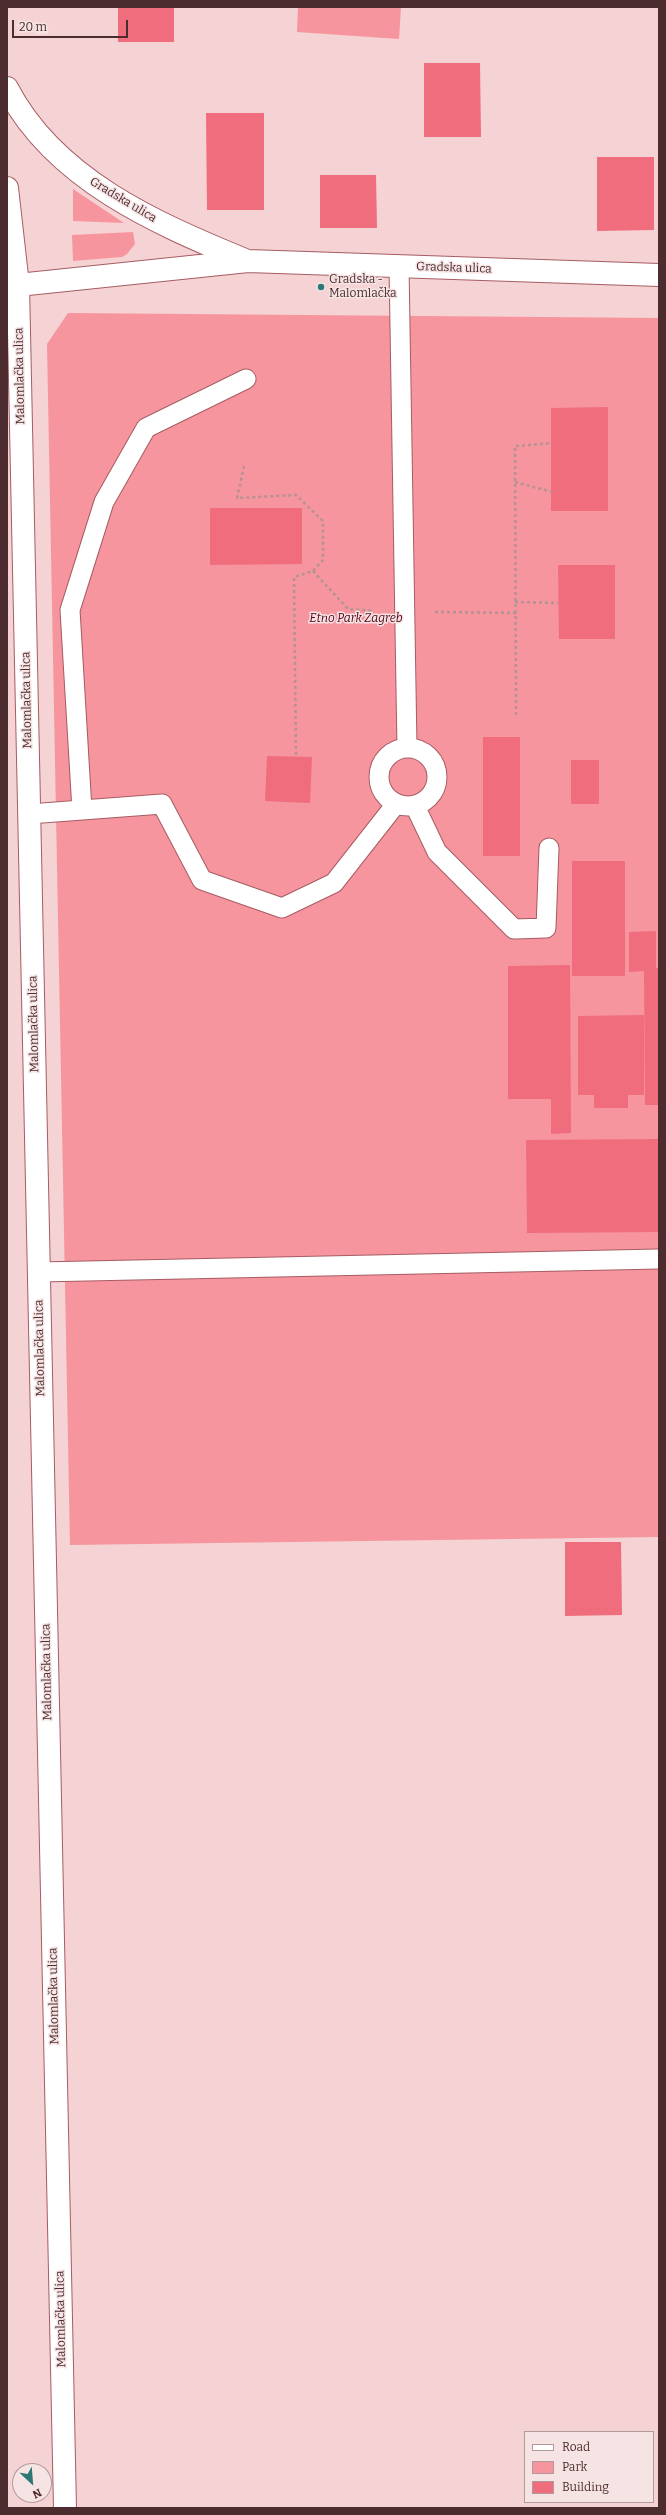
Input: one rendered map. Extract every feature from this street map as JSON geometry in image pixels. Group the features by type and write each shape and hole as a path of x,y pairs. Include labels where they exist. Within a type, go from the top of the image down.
{"street":[{"name":"Gradska ulica","path":"7,88 16,105 38,134 60,158 100,188 161,223 248,261"},
{"name":"Malomlačka ulica","path":"7,188 18,285 64,2508"},
{"name":"Gradska ulica","path":"18,285 248,261 659,275"}],"lane":[{"path":"399,266 407,748"},
{"path":"82,810 70,610 104,502 146,428 246,379"},
{"path":"407,748 424,753 436,768 437,778 431,795 424,802 415,806 405,807 396,804 381,791 378,782 382,762 389,755 407,748"},
{"path":"29,814 162,804 202,880 282,908 334,883 396,804"},
{"path":"415,806 437,852 514,929 546,928 549,848"},
{"path":"39,1272 659,1259"}],"path":[{"path":"516,715 515,446 551,443"},
{"path":"244,466 237,498 296,496 323,521 323,560 313,571 294,577 296,756"},
{"path":"515,482 552,492"},
{"path":"515,602 558,602"}],"green space":[{"path":"298,7 401,7 399,39 297,32"},
{"path":"73,189 124,223 73,221"},
{"path":"133,232 135,244 127,254 122,257 73,261 72,235"},
{"name":"Etno Park Zagreb","path":"68,313 659,318 659,1537 70,1545 47,344"}],"building":[{"path":"118,7 174,7 174,42 118,42"},
{"path":"424,63 480,63 481,137 424,137"},
{"path":"206,113 264,113 264,210 207,210"},
{"path":"597,157 654,157 654,230 597,231"},
{"path":"320,175 376,175 377,228 320,228"},
{"path":"608,407 608,511 551,511 551,408"},
{"path":"210,508 302,508 302,564 210,565"},
{"path":"558,565 615,565 615,639 559,639"},
{"path":"483,737 520,737 520,856 483,856"},
{"path":"267,756 312,757 310,803 265,801"},
{"path":"571,760 599,760 599,804 571,804"},
{"path":"572,861 625,861 625,976 572,976"},
{"path":"656,931 656,968 659,968 659,1105 645,1105 644,971 629,972 629,932"},
{"path":"570,965 571,1133 551,1134 551,1099 508,1099 508,966"},
{"path":"644,1015 644,1095 628,1095 628,1108 594,1108 594,1095 578,1095 578,1016"},
{"path":"659,1139 659,1232 527,1233 526,1140"},
{"path":"565,1542 621,1542 622,1615 565,1616"}],"place":[{"name":"Gradska - Malomlačka","path":"321,287"}]}
